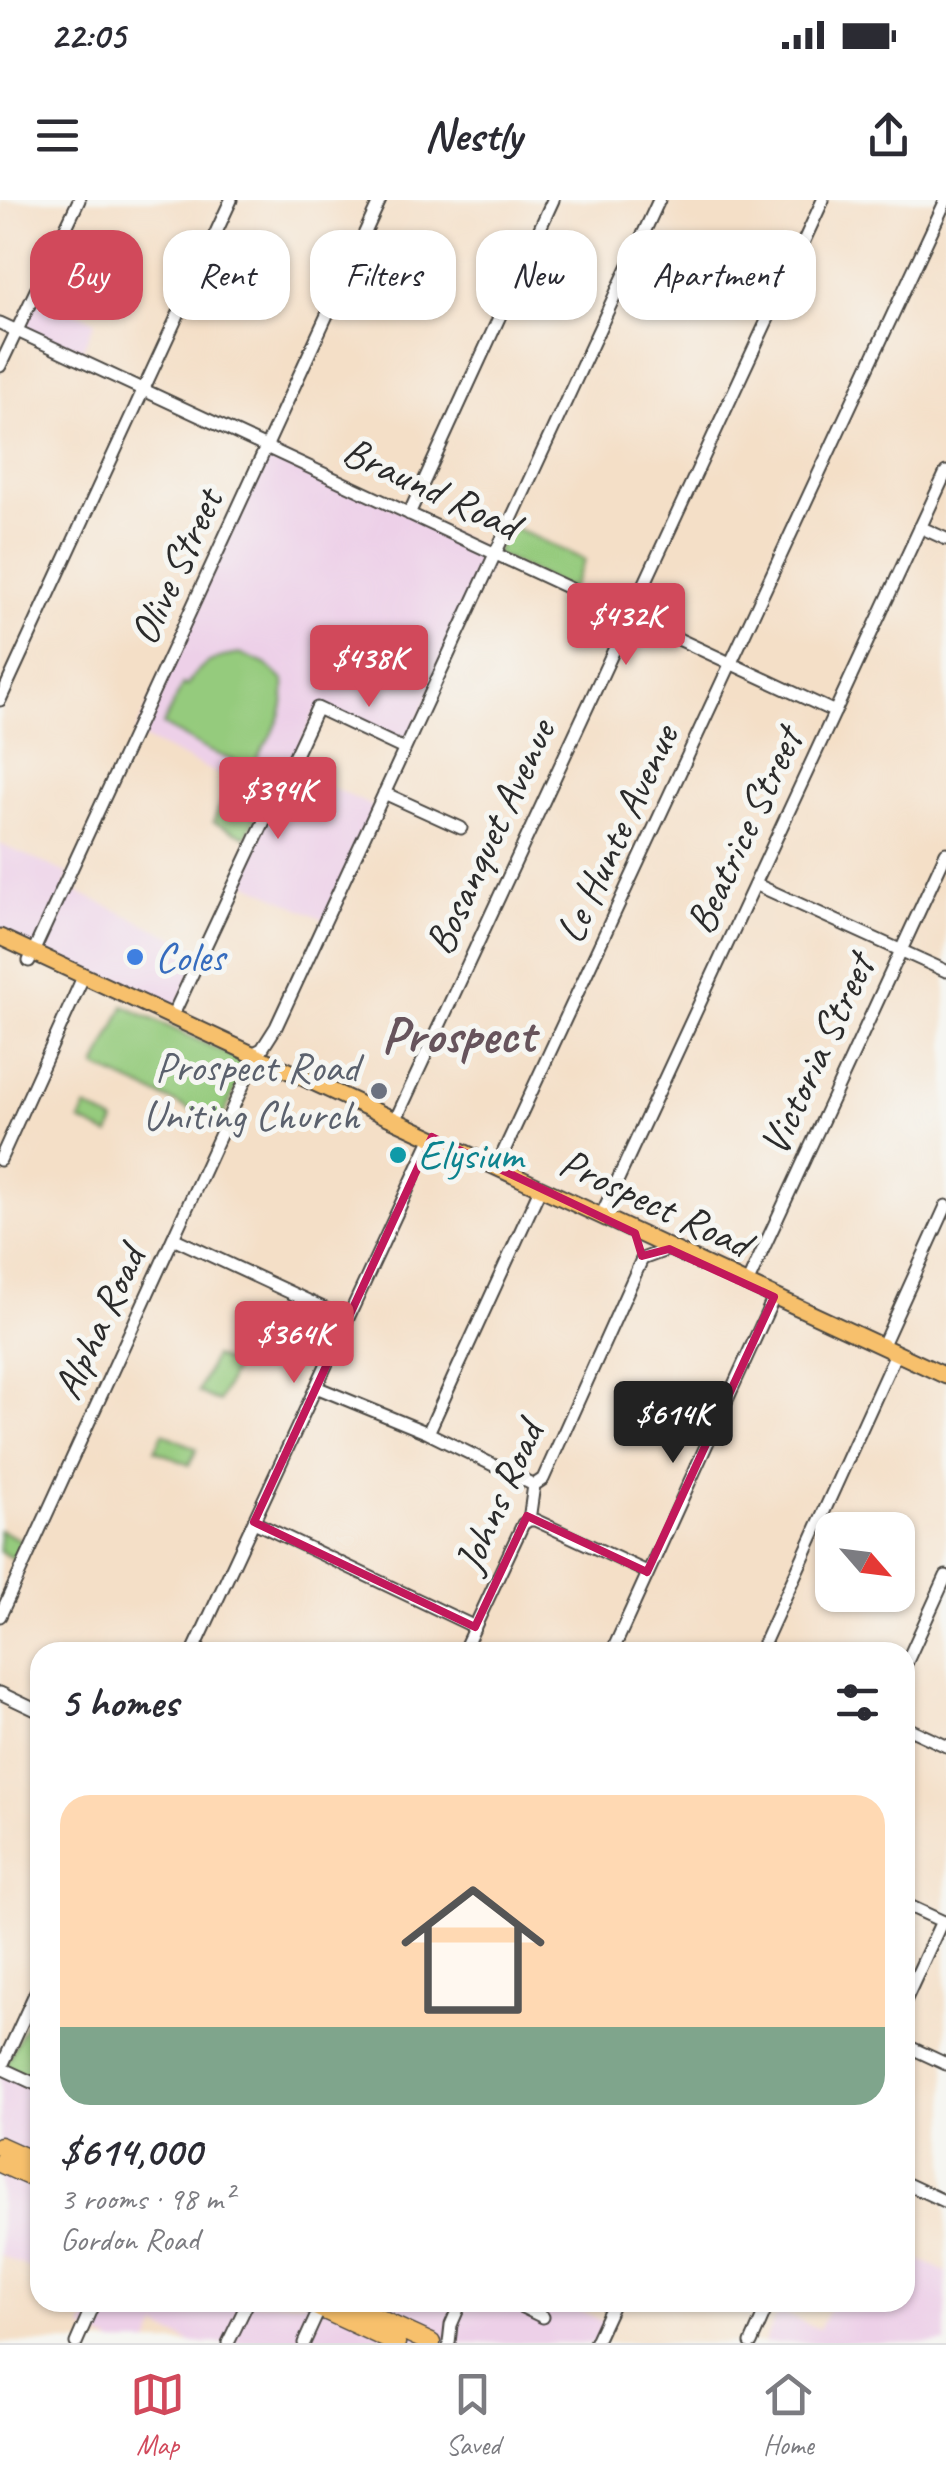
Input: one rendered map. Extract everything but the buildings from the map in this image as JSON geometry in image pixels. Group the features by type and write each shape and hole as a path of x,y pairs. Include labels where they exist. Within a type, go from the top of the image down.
{"highway":[{"path":"0,2146 30,2160"},
{"path":"0,2162 30,2176"},
{"path":"329,2312 396,2343"},
{"path":"363,2312 429,2342"}],"main road":[{"name":"Prospect Road","path":"0,937 82,980 172,1017 946,1376"},
{"name":"Prospect Road","path":"0,948 31,956"}],"street":[{"path":"0,366 79,200"},
{"path":"0,700 232,200"},
{"name":"Olive Street","path":"31,956 380,200"},
{"path":"409,514 554,200"},
{"path":"259,1058 659,200"},
{"name":"Bosanquet Avenue","path":"395,1121 823,200"},
{"name":"Le Hunte Avenue","path":"496,1168 946,200"},
{"name":"Braund Road","path":"0,322 835,712"},
{"name":"Beatrice Street","path":"601,1216 946,472"},
{"path":"920,527 946,540"},
{"path":"282,782 317,708 404,749"},
{"path":"384,792 461,828"},
{"path":"172,1017 273,802"},
{"name":"Victoria Street","path":"747,1284 946,852"},
{"path":"755,884 946,971"},
{"path":"0,1160 82,980"},
{"path":"259,1058 269,1054 276,1027"},
{"name":"Alpha Road","path":"0,1616 259,1058"},
{"path":"198,1642 432,1137"},
{"path":"428,1434 540,1189"},
{"path":"764,1642 946,1206"},
{"path":"635,1233 642,1259 669,1249"},
{"path":"173,1238 347,1319"},
{"name":"Johns Road","path":"468,1642 523,1524 529,1520 534,1486 543,1479 642,1259"},
{"path":"616,1642 774,1296"},
{"path":"316,1386 428,1434 534,1486"},
{"path":"529,1520 647,1572"},
{"path":"254,1522 475,1627"},
{"path":"915,1647 942,1594 946,1576"},
{"path":"0,1694 30,1708"},
{"path":"915,1732 946,1746"},
{"path":"915,1909 944,1922 915,1981"},
{"path":"30,2007 0,2069 30,2082"},
{"path":"915,2050 946,2064"},
{"path":"915,2188 946,2202"},
{"path":"76,2343 90,2312"},
{"path":"228,2343 243,2312"},
{"path":"304,2343 312,2312"},
{"path":"449,2343 457,2312"},
{"path":"533,2312 543,2317"},
{"path":"596,2343 610,2312"},
{"path":"751,2343 765,2312"},
{"path":"429,2342 451,2325"}],"highlighted area":[{"path":"432,1137 635,1233 642,1256 669,1249 774,1297 647,1572 527,1516 475,1627 254,1522"}],"shaded area":[{"path":"30,303 30,320 95,321 78,359 16,330"},
{"path":"268,448 495,554 404,749 317,709 290,768 376,808 325,920 238,879 273,801 135,734"},
{"path":"0,844 69,874 65,886 203,951 172,1017 0,937"},
{"path":"0,2070 30,2084 30,2268 0,2255"},
{"path":"915,2258 946,2272 946,2343 764,2343 777,2315 784,2314 819,2329 828,2312 915,2312"},
{"path":"90,2312 581,2312 605,2323 595,2343 192,2343 157,2327 149,2343 112,2343 82,2329"}],"green space":[{"path":"508,525 585,560 571,590 495,554"},
{"path":"241,654 266,664 284,681 279,718 252,768 209,751 163,725 183,684 187,686 197,671 209,662"},
{"path":"231,782 264,797 246,837 213,822"},
{"path":"124,1006 243,1061 244,1070 220,1123 96,1067"},
{"path":"86,1107 115,1122 109,1135 80,1121"},
{"path":"214,1356 235,1366 219,1402 198,1392"},
{"path":"163,1433 197,1449 189,1465 155,1450"},
{"path":"0,1530 23,1541 15,1559 0,1552"},
{"path":"30,2016 30,2079 4,2067"}],"place":[{"name":"Coles","path":"135,957"},
{"name":"Prospect Road Uniting Church","path":"379,1091"},
{"name":"Elysium","path":"398,1155"}],"district":[{"name":"Prospect","path":"458,1035"}]}
